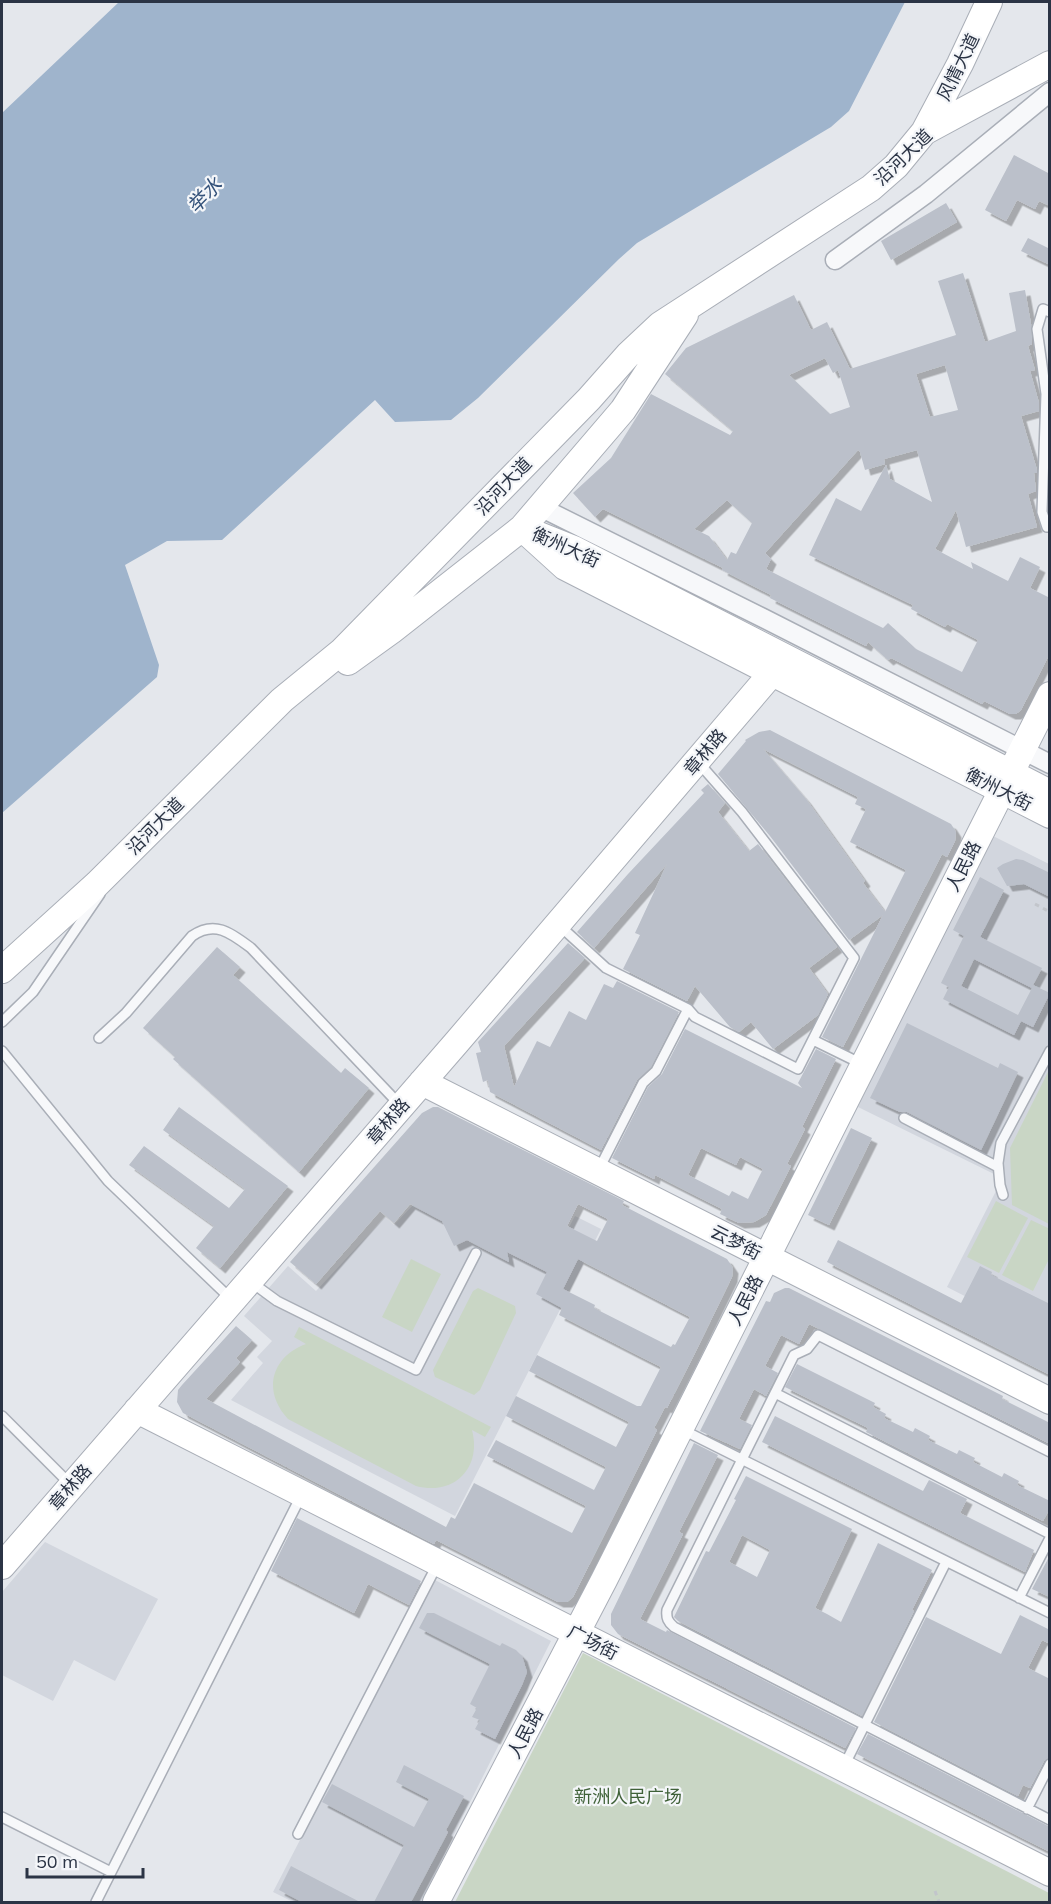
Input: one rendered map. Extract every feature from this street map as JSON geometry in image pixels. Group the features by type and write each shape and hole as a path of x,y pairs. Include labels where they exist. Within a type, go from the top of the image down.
{"street":[{"name":"风情大道","path":"924,132 989,2"},
{"name":"沿河大道","path":"2,970 108,872 282,700 342,651 589,399 628,355 660,325 871,188 896,166 924,132 1050,64"},
{"path":"835,260 926,194 1045,102"},
{"path":"304,682 332,673 391,631 522,528 623,410 692,304"},
{"path":"540,507 763,618 1011,771 1050,764"},
{"name":"衡州大街","path":"522,528 565,567 772,673 1011,771 1050,815"},
{"name":"衡州大街","path":"522,528 574,549 1050,793"},
{"name":"章林路","path":"2,1566 422,1082 772,673"},
{"name":"人民路","path":"436,1902 577,1633 1050,695"},
{"name":"云梦街","path":"422,1082 1050,1401"},
{"name":"广场街","path":"137,1410 1050,1873"}],"lane":[{"path":"1050,312 1043,309 1037,329 1046,394 1042,512 1047,527 1050,527"},
{"path":"558,924 606,968 687,1009 695,1017 798,1069 854,958 742,812 698,761"},
{"path":"2,1022 33,992 99,896 108,872"},
{"path":"99,1038 126,1013 192,936 205,929 222,929 251,948 401,1106"},
{"path":"597,1172 643,1083 656,1071 687,1009"},
{"path":"813,1040 863,1065"},
{"path":"2,1051 108,1180 232,1300"},
{"path":"1003,1195 998,1167 1001,1143 1050,1051"},
{"path":"904,1118 998,1167"},
{"path":"249,1281 277,1301 416,1370 476,1253"},
{"path":"1050,1452 818,1335 807,1349 794,1355 667,1610 668,1620 674,1627 1050,1820"},
{"path":"775,1393 1050,1536 1019,1598"},
{"path":"2,1416 71,1485"},
{"path":"681,1428 1050,1613"},
{"path":"96,1902 302,1494"},
{"path":"843,1768 946,1562"},
{"path":"297,1834 438,1563"},
{"path":"1027,1809 1050,1764"},
{"path":"2,1817 111,1872"}],"path":[{"path":"1035,904 1050,912"},
{"path":"935,1891 939,1902"}],"shaded area":[{"path":"991,835 1049,864 1049,1339 947,1287 996,1191 994,1174 858,1107"},
{"path":"434,1183 559,1246 575,1216 601,1229 455,1516 231,1400 263,1363 257,1357 272,1341 244,1316 288,1266 316,1291 385,1217 394,1225"},
{"path":"45,1542 158,1599 115,1681 74,1660 53,1701 2,1675 2,1592"},
{"path":"435,1580 551,1641 422,1902 293,1902 273,1892"}],"green space":[{"path":"1049,1070 1049,1224 1012,1205 1010,1148"},
{"path":"996,1201 1028,1218 999,1273 967,1257"},
{"path":"1031,1220 1050,1229 1049,1259 1033,1291 1002,1275"},
{"path":"411,1259 441,1274 412,1332 382,1317"},
{"path":"478,1288 515,1306 516,1313 480,1390 474,1395 435,1377 433,1370 473,1291"},
{"path":"299,1327 491,1427 485,1437 472,1430 473,1456 462,1476 442,1487 416,1486 288,1419 275,1397 274,1376 285,1357 306,1344 294,1337"},
{"name":"新洲人民广场","path":"583,1653 1049,1893 1049,1902 455,1902"}],"water":[{"name":"举水","path":"119,2 905,2 849,111 831,127 637,243 478,398 451,420 395,422 375,400 222,540 167,541 125,565 159,665 157,677 2,813 2,113"}],"building":[{"path":"1014,155 1050,174 1050,206 1039,201 1035,209 1017,200 1006,221 985,210"},
{"path":"946,203 957,222 891,260 881,241"},
{"path":"1028,238 1050,249 1050,265 1021,251"},
{"path":"963,273 985,342 1016,331 1009,293 1025,290 1031,324 1032,344 1028,346 1035,370 1030,371 1039,411 1021,416 1037,470 1037,473 1034,473 1036,491 1028,494 1037,527 966,547 956,510 935,549 973,569 971,562 1008,581 1020,557 1040,567 1030,588 1050,598 1050,653 1021,710 1016,714 1010,714 984,701 982,704 891,658 888,660 868,642 866,646 770,598 771,595 722,570 723,568 603,509 595,517 573,493 611,458 651,394 730,435 733,431 665,374 686,348 794,295 811,330 827,322 850,369 956,335 938,281","holes":["825,358 833,373 838,370 850,407 830,414 789,375","945,365 958,410 930,417 916,374","858,450 865,470 885,464 884,459 917,450 932,502 890,479 886,465 861,511 836,498 809,555 913,605 911,609 945,627 947,624 978,640 962,672 916,649 888,623 883,628 766,569 771,559 765,553","727,500 752,523 736,554 731,552 727,560 709,536 694,529"]},
{"path":"770,730 951,824 956,832 955,841 947,857 942,854 843,1047 822,1037 883,915 849,940 770,836 718,774 745,740 759,732","holes":["763,749 858,797 855,804 866,809 850,842 906,870 885,912 806,799"]},
{"path":"708,784 725,803 718,812 749,851 758,844 837,947 809,968 828,994 818,1015 773,1049 751,1022 739,1032 730,1027 695,986 687,1001 623,969 640,935 635,933 667,864 594,948 577,932 704,793 701,790"},
{"path":"1016,859 1050,873 1050,897 1024,884 1007,886 997,868"},
{"path":"980,877 1004,890 980,937 1042,968 1033,985 1050,993 1033,1027 1021,1021 1014,1035 943,999 949,987 941,983 964,936 953,930","holes":["974,959 1032,988 1018,1015 961,986"]},
{"path":"568,943 585,958 504,1046 514,1087 537,1041 550,1047 569,1011 586,1020 604,984 613,988 617,981 679,1012 651,1067 637,1080 601,1150 490,1092 488,1080 483,1082 476,1053 481,1052 478,1042"},
{"path":"217,947 240,967 233,975 341,1073 345,1068 369,1088 299,1172 173,1059 175,1057 143,1028"},
{"path":"907,1023 998,1068 1000,1063 1018,1072 981,1150 907,1112 900,1112 870,1098"},
{"path":"685,1029 802,1088 798,1083 816,1049 836,1059 802,1127 805,1129 787,1164 791,1166 766,1215 754,1222 739,1223 720,1214 722,1209 655,1175 654,1179 612,1158 648,1087 662,1074","holes":["701,1148 736,1165 740,1157 763,1169 748,1199 732,1191 729,1196 688,1175"]},
{"path":"179,1107 288,1186 220,1268 196,1248 214,1226 129,1165 144,1146 229,1208 245,1189 163,1130"},
{"path":"438,1107 624,1201 622,1205 727,1259 733,1268 732,1277 694,1355 654,1428 657,1430 573,1597 567,1602 558,1602 436,1540 434,1544 432,1543 183,1413 177,1402 178,1390 236,1326 252,1340 236,1358 240,1362 206,1399 446,1527 451,1517 455,1519 474,1483 572,1533 586,1506 487,1456 496,1440 594,1490 606,1467 506,1416 516,1396 616,1447 629,1422 529,1371 537,1355 637,1406 641,1406 661,1367 559,1315 562,1308 536,1294 547,1272 507,1252 509,1262 467,1240 454,1246 442,1221 410,1204 394,1223 380,1211 316,1284 290,1262 422,1113","holes":["578,1204 608,1219 597,1241 567,1226","578,1259 690,1317 675,1345 671,1347 594,1308 595,1305 563,1289"]},
{"path":"851,1128 872,1138 829,1225 808,1215"},
{"path":"838,1240 961,1303 980,1266 992,1272 991,1275 1050,1304 1050,1375 827,1262"},
{"path":"785,1288 1003,1396 1002,1399 1050,1423 1050,1444 809,1324 799,1344 781,1335 765,1366 778,1373 766,1396 754,1389 739,1419 752,1425 740,1449 700,1431 766,1301 770,1302 774,1293"},
{"path":"797,1364 875,1403 873,1407 886,1414 884,1418 913,1432 915,1428 930,1436 928,1440 957,1454 959,1450 975,1458 973,1462 1002,1477 1004,1473 1019,1481 1017,1485 1050,1501 1050,1508 1043,1521 866,1432 868,1428 785,1387"},
{"path":"775,1416 923,1491 929,1480 967,1499 960,1513 1034,1550 1025,1572 762,1442"},
{"path":"694,1443 718,1455 679,1532 683,1534 640,1619 666,1632 667,1630 856,1728 845,1748 618,1634 611,1625 611,1614"},
{"path":"746,1476 852,1529 815,1608 841,1622 878,1543 932,1570 862,1716 674,1617 706,1551 709,1552 736,1500 734,1499","holes":["742,1535 770,1550 757,1577 729,1562"]},
{"path":"297,1518 421,1581 409,1605 368,1584 354,1613 271,1571"},
{"path":"1050,1555 1050,1597 1032,1589"},
{"path":"427,1613 434,1613 500,1646 502,1643 522,1656 527,1672 495,1739 475,1729 480,1720 472,1717 477,1708 470,1704 490,1664 419,1628"},
{"path":"1020,1615 1050,1630 1050,1644 1042,1640 1028,1668 1050,1679 1050,1757 1044,1761 1030,1788 1023,1785 1018,1796 874,1722 926,1617 1001,1654"},
{"path":"868,1734 1050,1827 1050,1852 857,1754"},
{"path":"404,1765 464,1796 411,1902 374,1902 404,1845 322,1802 332,1784 414,1827 429,1799 396,1782"},
{"path":"291,1866 360,1902 302,1902 279,1890"}]}
